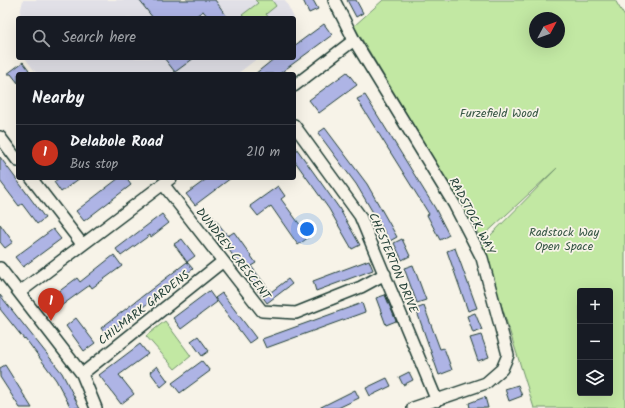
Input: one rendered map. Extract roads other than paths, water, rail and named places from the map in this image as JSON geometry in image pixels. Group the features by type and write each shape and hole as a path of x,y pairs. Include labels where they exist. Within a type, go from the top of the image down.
{"street":[{"name":"RADSTOCK WAY","path":"334,0 354,40 454,204 482,258 508,355 502,369 486,383 437,401 412,408"},
{"path":"296,84 354,40"},
{"name":"CHESTERTON DRIVE","path":"296,128 360,216 437,401"},
{"path":"0,137 16,158"},
{"path":"33,180 82,244"},
{"path":"20,292 167,181"},
{"name":"DUNDREY CRESCENT","path":"167,181 222,262 262,311 296,313 361,287 385,274"},
{"name":"CHILMARK GARDENS","path":"82,374 222,262"},
{"path":"0,268 82,374 96,408"}],"place":[{"name":"Delabole Road","path":"51,321"}],"park label":[{"name":"Furzefield Wood","path":"499,113"},
{"name":"Radstock Way Open Space","path":"564,239"}]}
